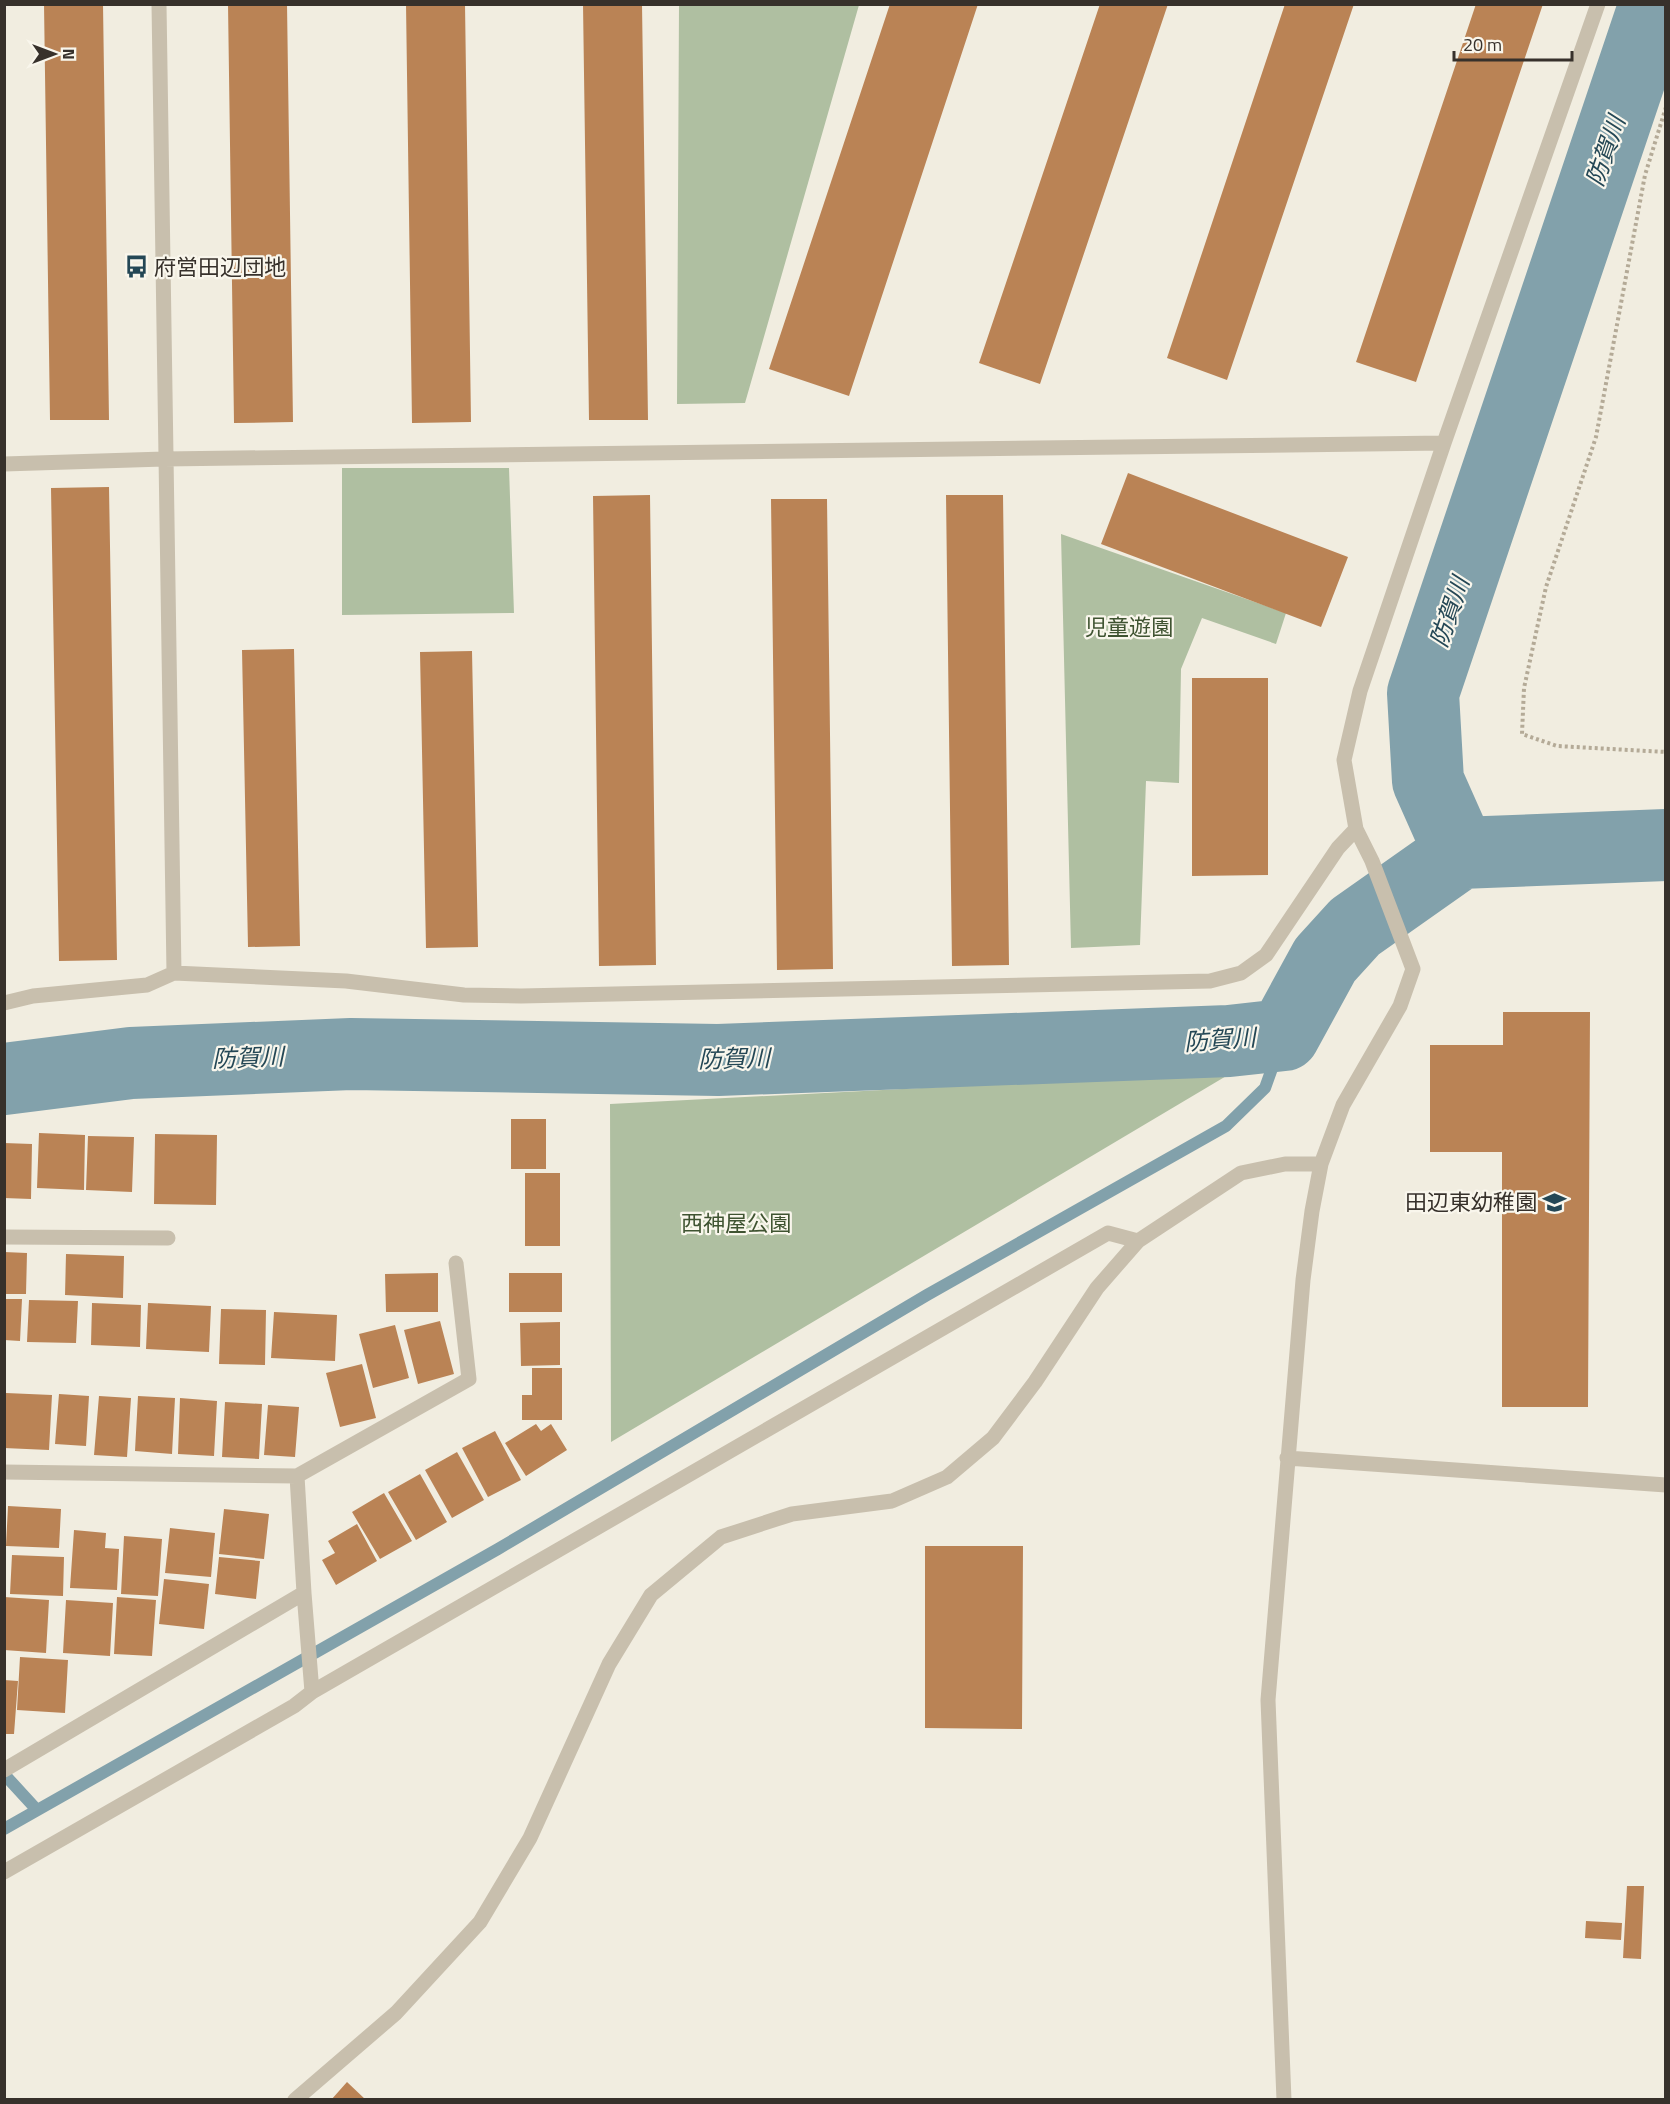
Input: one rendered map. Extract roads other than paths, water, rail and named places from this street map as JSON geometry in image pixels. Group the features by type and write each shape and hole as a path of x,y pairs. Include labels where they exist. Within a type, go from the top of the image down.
{"street":[{"path":"159,4 164,459 174,973"},
{"path":"1284,2100 1268,1700 1303,1280 1321,1164 1343,1105 1400,1006 1413,969 1372,861 1356,829 1344,760 1360,691 1444,443 1598,4"},
{"path":"4,464 164,459 1444,443"},
{"path":"4,1003 33,996 147,985 174,973 346,981 464,994 521,996 1210,981 1241,973 1266,955 1338,848 1356,829"},
{"path":"295,2100 396,2013 480,1922 530,1838 609,1664 651,1595 721,1538 792,1514 892,1501 947,1477 993,1438 1035,1382 1097,1288 1137,1241 1241,1173 1285,1164 1321,1164"},
{"path":"4,1872 1108,1233 1137,1241"},
{"path":"4,1237 168,1238"},
{"path":"4,1472 297,1476 469,1379 456,1263"},
{"path":"1287,1458 1665,1485"},
{"path":"297,1476 312,1692"},
{"path":"4,1770 304,1593"}],"waterway":[{"name":"防賀川","path":"1460,853 1428,781 1423,693 1655,4"},
{"path":"1460,853 1666,845"},
{"name":"防賀川","path":"4,1079 131,1063 351,1054 718,1060 1229,1041 1284,1035 1325,960 1355,927 1460,853"},
{"path":"4,1829 498,1549 927,1295 1226,1126 1265,1088 1284,1035"},
{"path":"4,1774 37,1810"}],"place":[{"name":"府営田辺団地","path":"136,267"},
{"name":"田辺東幼稚園","path":"1555,1202"}],"park label":[{"name":"児童遊園","path":"1129,627"},
{"name":"西神屋公園","path":"736,1223"}]}
